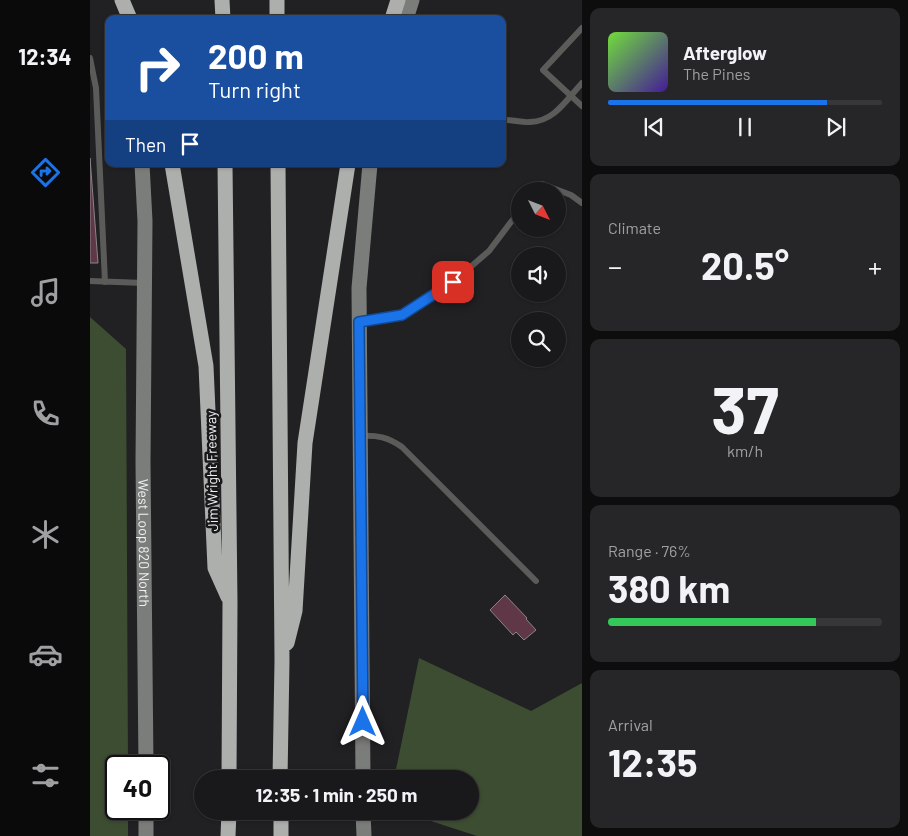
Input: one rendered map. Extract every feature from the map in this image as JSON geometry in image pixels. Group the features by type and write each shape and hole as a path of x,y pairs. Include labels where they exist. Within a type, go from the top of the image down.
{"highway":[{"path":"122,0 128,15"},
{"path":"222,0 222,15"},
{"path":"277,0 277,15"},
{"path":"393,15 398,0"},
{"path":"173,167 206,366 215,568 230,603"},
{"name":"Jim Wright Freeway","path":"224,167 230,603 229,770"},
{"path":"278,167 282,661 280,770"},
{"path":"282,661 295,611 306,443 348,167"},
{"path":"228,836 229,820"},
{"path":"281,820 281,836"}],"street":[{"path":"122,0 124,15"},
{"path":"407,15 412,0"},
{"name":"West Loop 820 North","path":"142,167 145,221 143,462 146,755"},
{"path":"363,770 359,288 370,167"},
{"path":"146,820 146,836"},
{"path":"363,820 364,836"}],"lane":[{"path":"582,28 543,70 582,106"},
{"path":"90,58 96,88 105,282"},
{"path":"506,120 529,122 546,119 554,114 582,83"},
{"path":"566,193 582,203"},
{"path":"359,322 402,315 453,282 488,251 511,222"},
{"path":"90,281 144,283"},
{"path":"360,436 382,437 392,440 402,447 536,581"}],"green space":[{"path":"90,317 126,349 128,755 105,755 105,820 128,820 128,836 90,836"},
{"path":"419,658 531,711 582,683 582,836 477,836 428,820 479,820 479,770 396,770"}],"building":[{"path":"90,158 98,263 90,263"},
{"path":"505,595 536,630 524,640 516,632 513,635 490,610"}],"route":[{"path":"363,722 359,322 402,315 453,282"}]}
